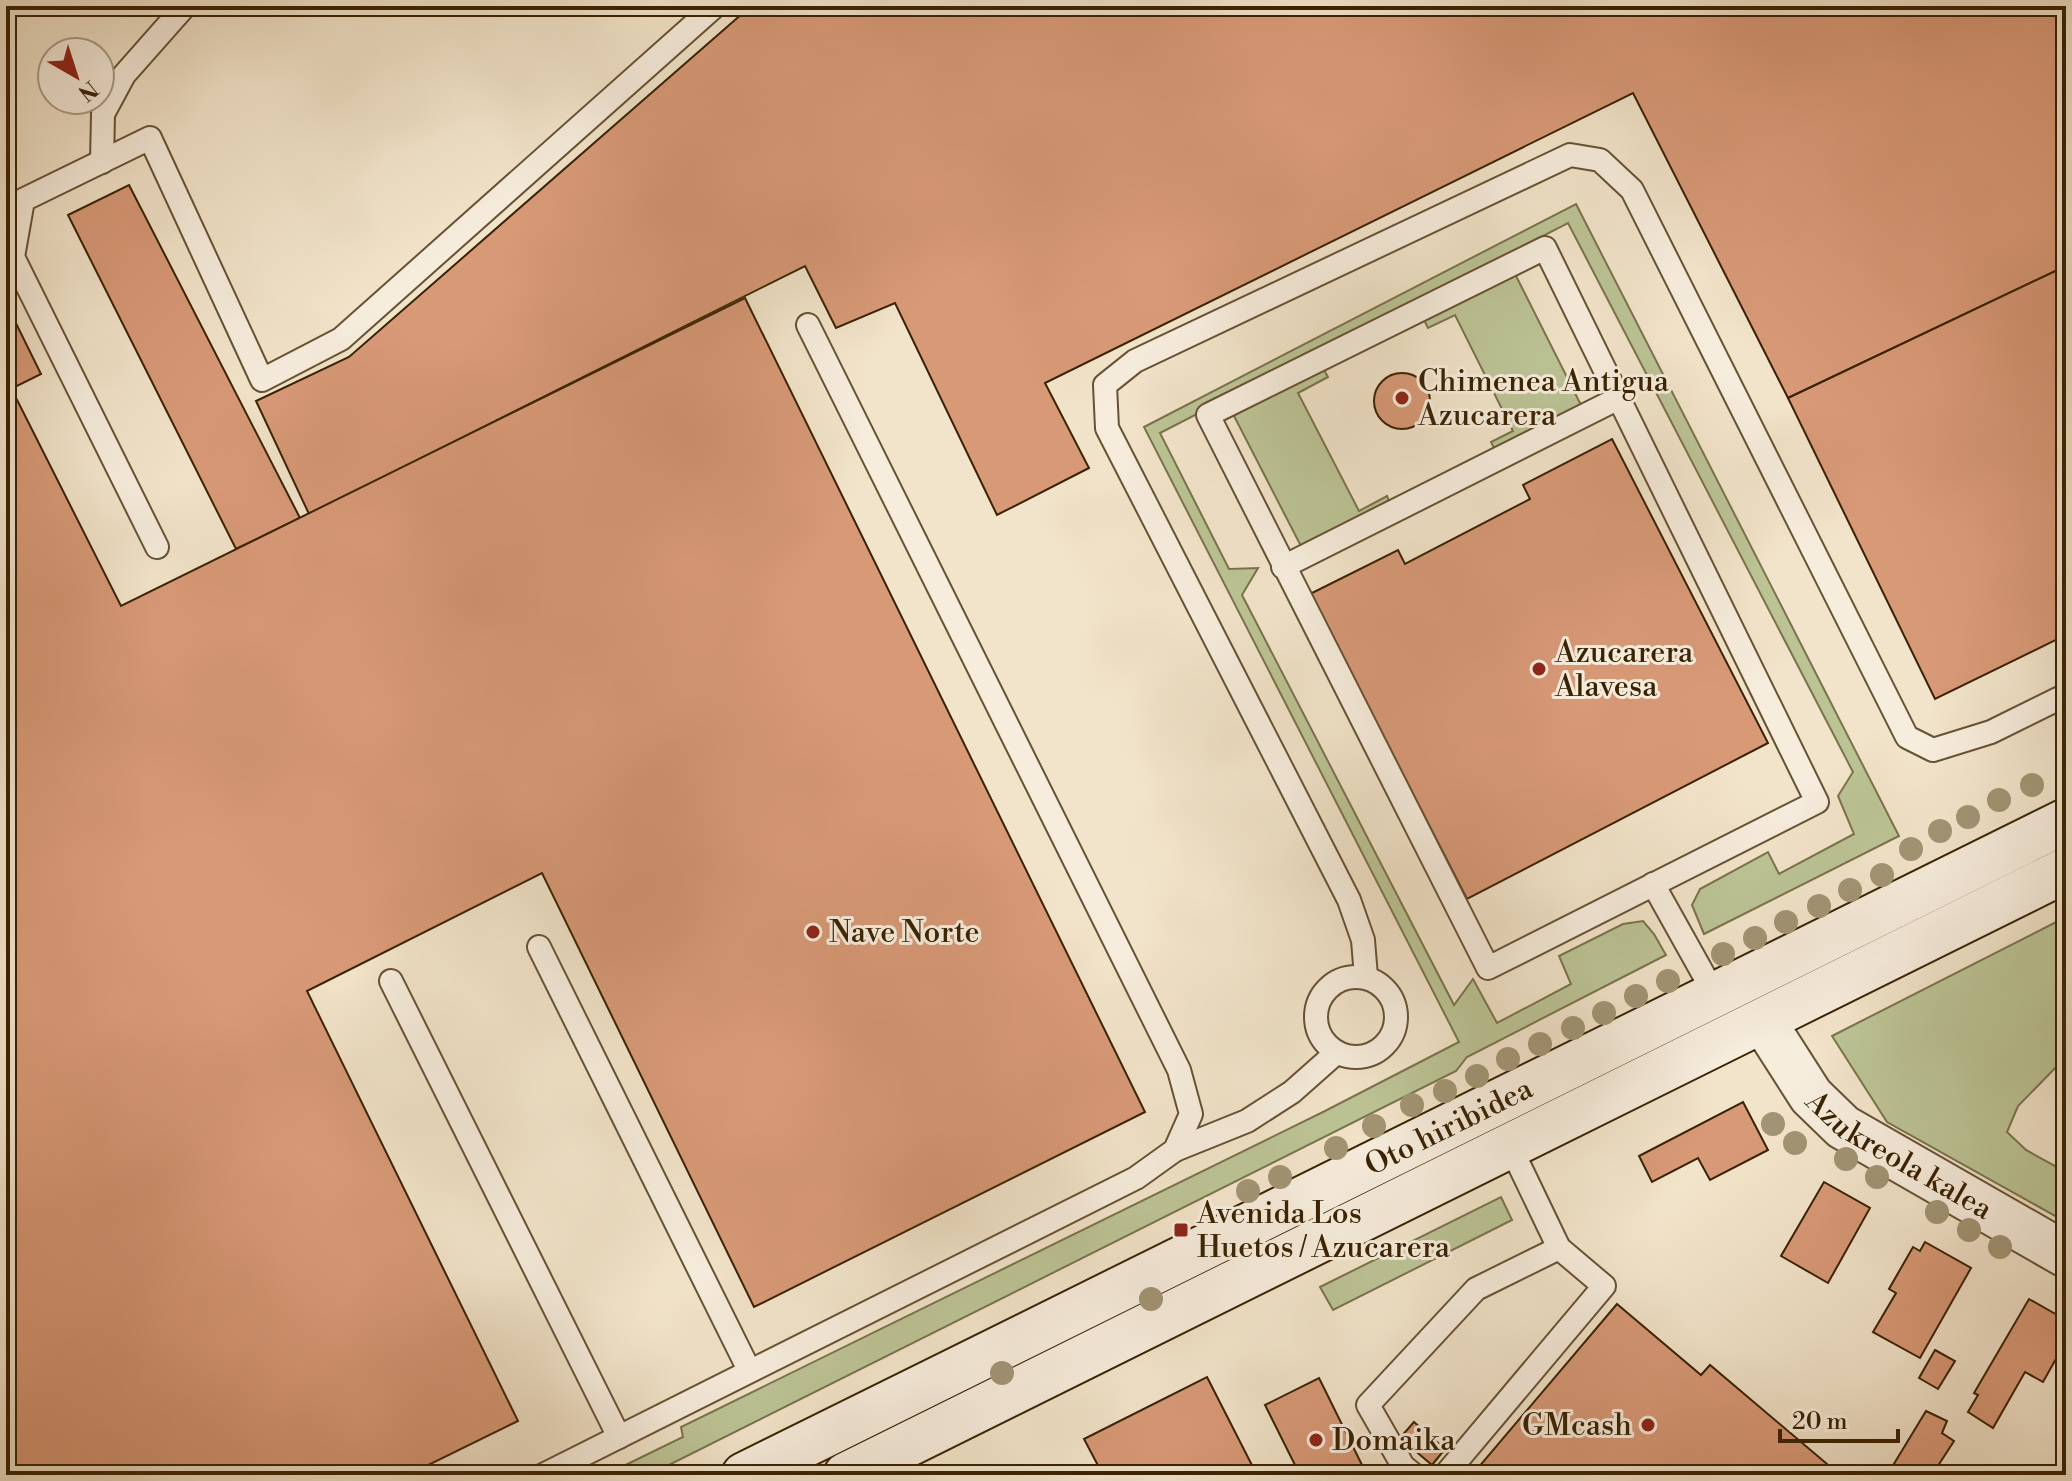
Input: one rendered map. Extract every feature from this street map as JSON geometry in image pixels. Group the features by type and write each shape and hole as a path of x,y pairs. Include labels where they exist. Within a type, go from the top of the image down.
{"street":[{"name":"Oto hiribidea","path":"744,1475 2066,821"},
{"name":"Oto hiribidea","path":"846,1475 896,1461 1510,1146 2066,870"},
{"name":"Azukreola kalea","path":"1763,1021 1811,1096 1843,1127 2066,1255"}],"lane":[{"path":"102,162 103,114 124,75 185,6"},
{"path":"157,547 13,257 23,200 150,138 262,380 341,339 715,6"},
{"path":"1366,977 1363,940 1349,900 1107,428 1105,385 1135,361 1570,155 1600,160 1632,190 1907,737 1933,750 1991,732 2066,695"},
{"path":"1545,248 1619,398 1817,802 1488,968 1208,415 1545,248"},
{"path":"808,325 1179,1070 1191,1114 1175,1150"},
{"path":"1283,567 1619,398"},
{"path":"1653,884 1715,995"},
{"path":"539,947 749,1370"},
{"path":"1366,977 1386,989 1397,1010 1394,1033 1380,1051 1358,1059 1336,1053 1320,1036 1315,1014 1324,992 1343,979 1366,977"},
{"path":"391,981 619,1437"},
{"path":"543,1475 1136,1178 1175,1150 1247,1121 1292,1092 1336,1053"},
{"path":"1445,1475 1604,1286 1559,1248 1510,1146"},
{"path":"1414,1475 1403,1466 1368,1405 1476,1289 1559,1248"}],"green space":[{"path":"1576,204 1899,836 1704,934 1692,905 1700,889 1768,852 1779,874 1854,834 1838,796 1853,772 1568,223 1160,433 1229,569 1258,568 1242,595 1454,1005 1473,979 1497,1023 1571,984 1559,956 1623,924 1643,921 1666,955 1467,1057 1456,1071 649,1475 605,1475 683,1437 681,1427 1323,1112 1459,1042 1144,427"},
{"path":"1513,270 1583,409 1496,452 1491,442 1513,431 1455,315 1428,328 1422,316"},
{"path":"1323,368 1328,377 1298,393 1359,511 1387,496 1391,506 1304,552 1233,414"},
{"path":"2066,917 2066,1057 2018,1106 2007,1132 2026,1150 2066,1172 2066,1222 1887,1122 1832,1036"},
{"path":"1501,1197 1512,1220 1333,1310 1320,1287"}],"building":[{"path":"751,6 2066,6 2066,266 1788,398 1633,93 1045,383 1089,468 997,515 895,303 836,328 805,266 309,514 256,401 349,357"},
{"path":"129,185 300,518 236,549 68,215"},
{"path":"2066,266 2066,635 1935,699 1788,398"},
{"name":"Nave Norte","path":"745,298 1145,1112 754,1307 542,873 307,991 518,1421 408,1475 6,1475 6,378 121,606"},
{"path":"6,303 41,374 11,389 6,378"},
{"name":"Chimenea Antigua Azucarera","path":"1402,373 1422,381 1430,401 1422,421 1402,429 1382,421 1374,401 1382,381"},
{"name":"Azucarera Alavesa","path":"1612,439 1768,743 1467,899 1310,594 1398,550 1405,564 1530,499 1523,485"},
{"path":"1743,1102 1768,1150 1710,1180 1698,1158 1652,1182 1639,1156"},
{"path":"1824,1182 1870,1208 1828,1283 1781,1256"},
{"path":"1925,1242 1971,1268 1920,1358 1873,1332 1896,1293 1889,1289 1913,1247 1920,1251"},
{"path":"2029,1299 2066,1320 2066,1341 2043,1382 2025,1372 1993,1428 1968,1412 1978,1395 1974,1393"},
{"name":"GMcash","path":"1617,1304 1701,1375 1710,1365 1840,1475 1472,1475"},
{"path":"1935,1350 1955,1361 1938,1389 1919,1378"},
{"path":"1207,1377 1257,1475 1103,1475 1084,1439"},
{"name":"Domaika","path":"1319,1378 1367,1475 1300,1475 1265,1405"},
{"path":"1926,1411 1947,1421 1942,1433 1954,1441 1932,1475 1893,1475 1889,1472"},
{"path":"1414,1422 1445,1449 1432,1465 1400,1438"}],"place":[{"name":"Chimenea Antigua Azucarera","path":"1402,398"},
{"name":"Azucarera Alavesa","path":"1539,669"},
{"name":"Nave Norte","path":"813,932"},
{"name":"Avenida Los Huetos / Azucarera","path":"1181,1230"},
{"name":"GMcash","path":"1648,1425"},
{"name":"Domaika","path":"1316,1440"}]}
